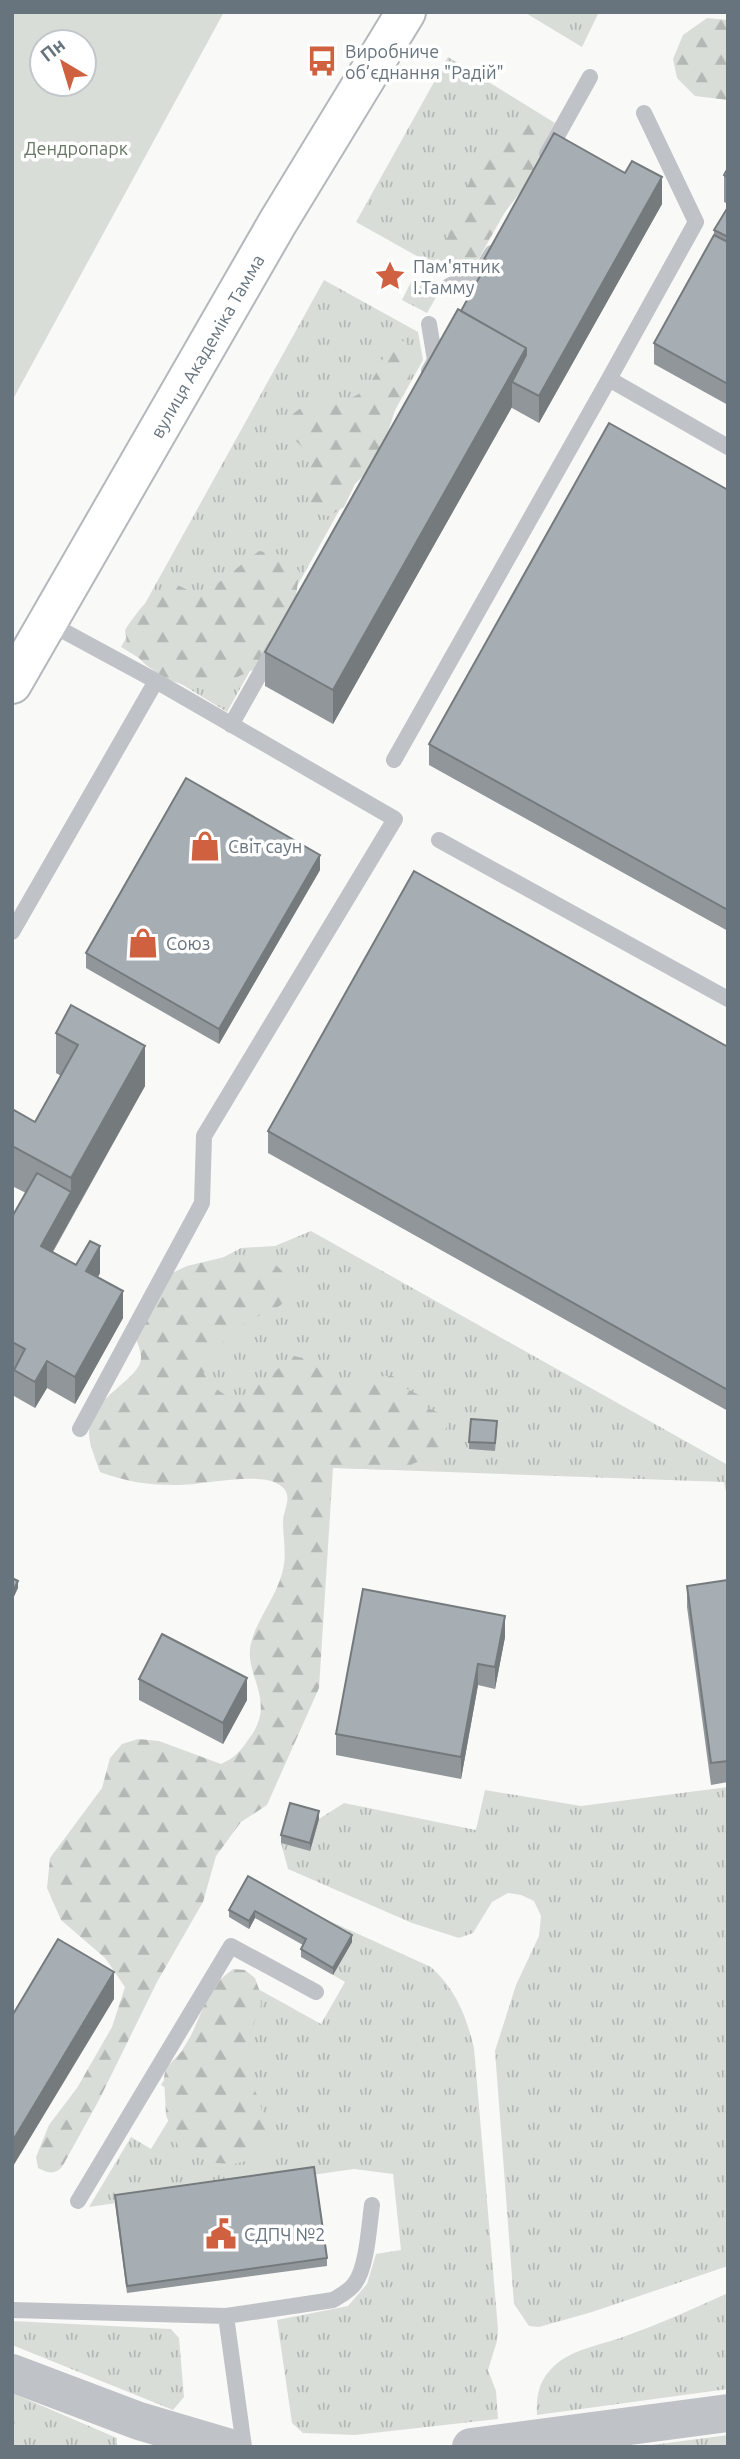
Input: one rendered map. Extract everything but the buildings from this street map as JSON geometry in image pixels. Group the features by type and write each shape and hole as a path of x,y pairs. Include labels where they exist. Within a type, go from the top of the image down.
{"main road":[{"name":"вулиця Академіка Тамма","path":"12,684 278,222 406,12"}],"street":[{"path":"12,2373 139,2428 227,2447"},
{"path":"471,2447 728,2413"}],"lane":[{"path":"538,169 590,77"},
{"path":"394,760 696,222 644,113"},
{"path":"449,286 480,273 500,239"},
{"path":"421,385 435,360 429,324"},
{"path":"609,379 728,447"},
{"path":"47,622 156,681 395,819 204,1136 202,1203 80,1429"},
{"path":"231,725 286,628"},
{"path":"12,932 156,681"},
{"path":"439,840 728,999"},
{"path":"78,2201 231,1946 316,1992"},
{"path":"12,2310 226,2316 333,2300 357,2282 372,2206"},
{"path":"226,2316 244,2447"}],"green space":[{"name":"Дендропарк","path":"12,12 224,12 12,401"},
{"path":"524,12 599,12 582,47"},
{"path":"707,18 728,20 728,100 695,96 677,78 673,59 683,35"},
{"path":"448,57 555,123 474,267 449,274 356,222"},
{"path":"529,116 538,121 546,131 547,150 523,189 501,217 480,256 465,269 447,265 441,254 476,165 512,119"},
{"path":"324,280 418,332 423,360 227,712 121,647"},
{"path":"412,280 438,294 427,313 402,300"},
{"path":"401,340 412,346 410,379 369,470 355,484 344,507 329,516 312,513 308,492 311,465 303,448 292,438 291,416 317,401 349,398 360,393 376,373 390,342"},
{"path":"259,551 282,555 299,571 296,598 255,669 215,687 195,688 168,680 134,653 127,643 125,630 152,597 174,583 193,593 208,591"},
{"path":"311,1231 728,1465 728,1502 724,1482 116,1460 207,1266 241,1248 275,1246"},
{"path":"233,1255 263,1259 279,1267 288,1283 290,1295 276,1308 241,1327 219,1347 204,1374 212,1386 231,1399 243,1397 294,1356 307,1359 332,1381 349,1389 375,1378 393,1376 403,1387 421,1396 428,1408 439,1413 445,1420 448,1438 439,1454 396,1470 333,1468 319,1688 267,1805 241,1822 216,1856 203,1902 157,1982 99,2100 62,2167 48,2172 38,2168 36,2157 49,2125 77,2088 112,2027 125,1987 105,1958 61,1920 47,1888 50,1858 102,1788 110,1758 122,1744 138,1739 159,1741 221,1764 242,1748 257,1726 260,1713 258,1689 250,1655 251,1643 282,1575 285,1559 283,1522 286,1492 278,1484 257,1479 173,1485 118,1478 100,1472 89,1435 92,1418 98,1407 139,1365 141,1355 135,1336 168,1275 187,1266"},
{"path":"728,1787 728,2266 592,2312 539,2327 529,2326 514,2304 495,2051 516,1985 539,1936 541,1916 534,1901 508,1893 492,1902 473,1933 459,1938 412,1923 288,1869 281,1843 310,1850 319,1819 344,1803 476,1830 485,1790 581,1806"},
{"path":"248,1884 431,1967 459,2004 474,2048 498,2329 488,2370 496,2391 498,2419 355,2435 303,2433 292,2423 277,2320 348,2306 367,2284 376,2254 401,2250 393,2174 354,2169 89,2207 131,2137 151,2149 182,2098 161,2085 229,1973 321,2024 345,1982 333,1975 351,1942"},
{"path":"233,1969 245,1970 255,1978 260,1992 261,2005 247,2042 251,2056 252,2085 263,2116 271,2128 270,2142 264,2151 250,2160 234,2164 216,2163 186,2154 177,2144 166,2115 164,2077 166,2068 186,2047 216,1983"},
{"path":"728,2293 728,2389 537,2415 538,2394 542,2382 561,2360 578,2351 650,2327"},
{"path":"12,2321 171,2329 179,2338 184,2397 173,2410 12,2345"},
{"path":"12,2393 117,2438 117,2447 12,2447"},
{"path":"728,2435 728,2447 637,2447"}],"place":[{"name":"Виробниче об’єднання \"Радій\"","path":"322,61"},
{"name":"Пам'ятник І.Тамму","path":"390,276"},
{"name":"Світ саун","path":"205,846"},
{"name":"Союз","path":"143,943"},
{"name":"СДПЧ №2","path":"221,2234"}]}
